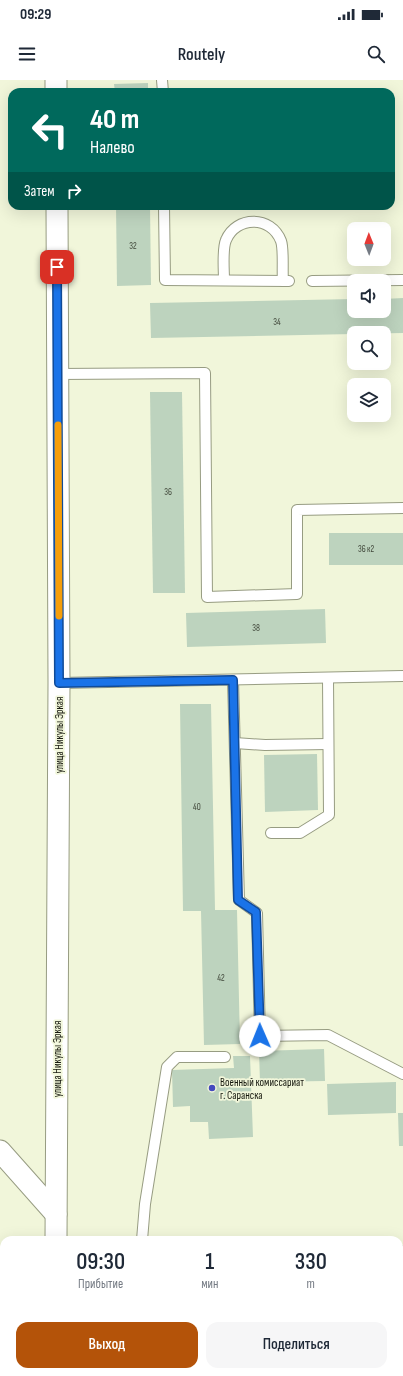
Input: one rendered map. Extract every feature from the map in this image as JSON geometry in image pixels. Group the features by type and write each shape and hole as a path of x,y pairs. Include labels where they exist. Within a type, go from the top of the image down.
{"street":[{"name":"улица Никулы Эркая","path":"56,1236 59,683 57,210"},
{"path":"0,1151 56,1214"}],"lane":[{"path":"164,210 165,280 286,281 282,242 274,228 260,222 246,222 232,229 225,242 224,280"},
{"path":"312,281 403,280"},
{"path":"58,374 205,373 207,597 297,594 297,510 403,508"},
{"path":"59,683 403,676"},
{"path":"271,833 300,833 329,815 328,678"},
{"path":"233,680 238,900 256,912 260,1036 328,1034 403,1074"},
{"path":"235,743 265,745 328,744"},
{"path":"142,1236 145,1204 167,1067 177,1057 225,1057"}],"building":[{"path":"148,83 148,88 114,88 114,84"},
{"path":"116,210 150,210 151,285 117,286"},
{"path":"403,298 403,333 391,333 391,326 347,326 347,334 151,338 150,303 347,299 347,318 391,318 391,299"},
{"path":"150,392 182,392 185,593 153,593"},
{"path":"329,533 403,533 403,565 329,565"},
{"path":"325,609 326,643 187,647 186,613"},
{"path":"180,704 211,704 215,910 237,910 240,1044 204,1045 201,911 183,911"},
{"path":"317,754 318,810 265,812 264,755"},
{"path":"324,1049 325,1081 260,1082 259,1051"},
{"name":"Военный комиссариат г. Саранска","path":"233,1056 250,1056 253,1137 209,1139 208,1122 190,1122 190,1106 173,1107 172,1070 234,1068"},
{"path":"396,1082 396,1113 328,1115 327,1084"},
{"path":"398,1113 403,1113 403,1146 399,1146"}],"slow traffic":[{"path":"58,425 59,616"}],"place":[{"name":"Военный комиссариат г. Саранска","path":"212,1088"}],"route":[{"path":"57,267 59,683 90,684 233,680 238,900 256,912 260,1036"}]}
